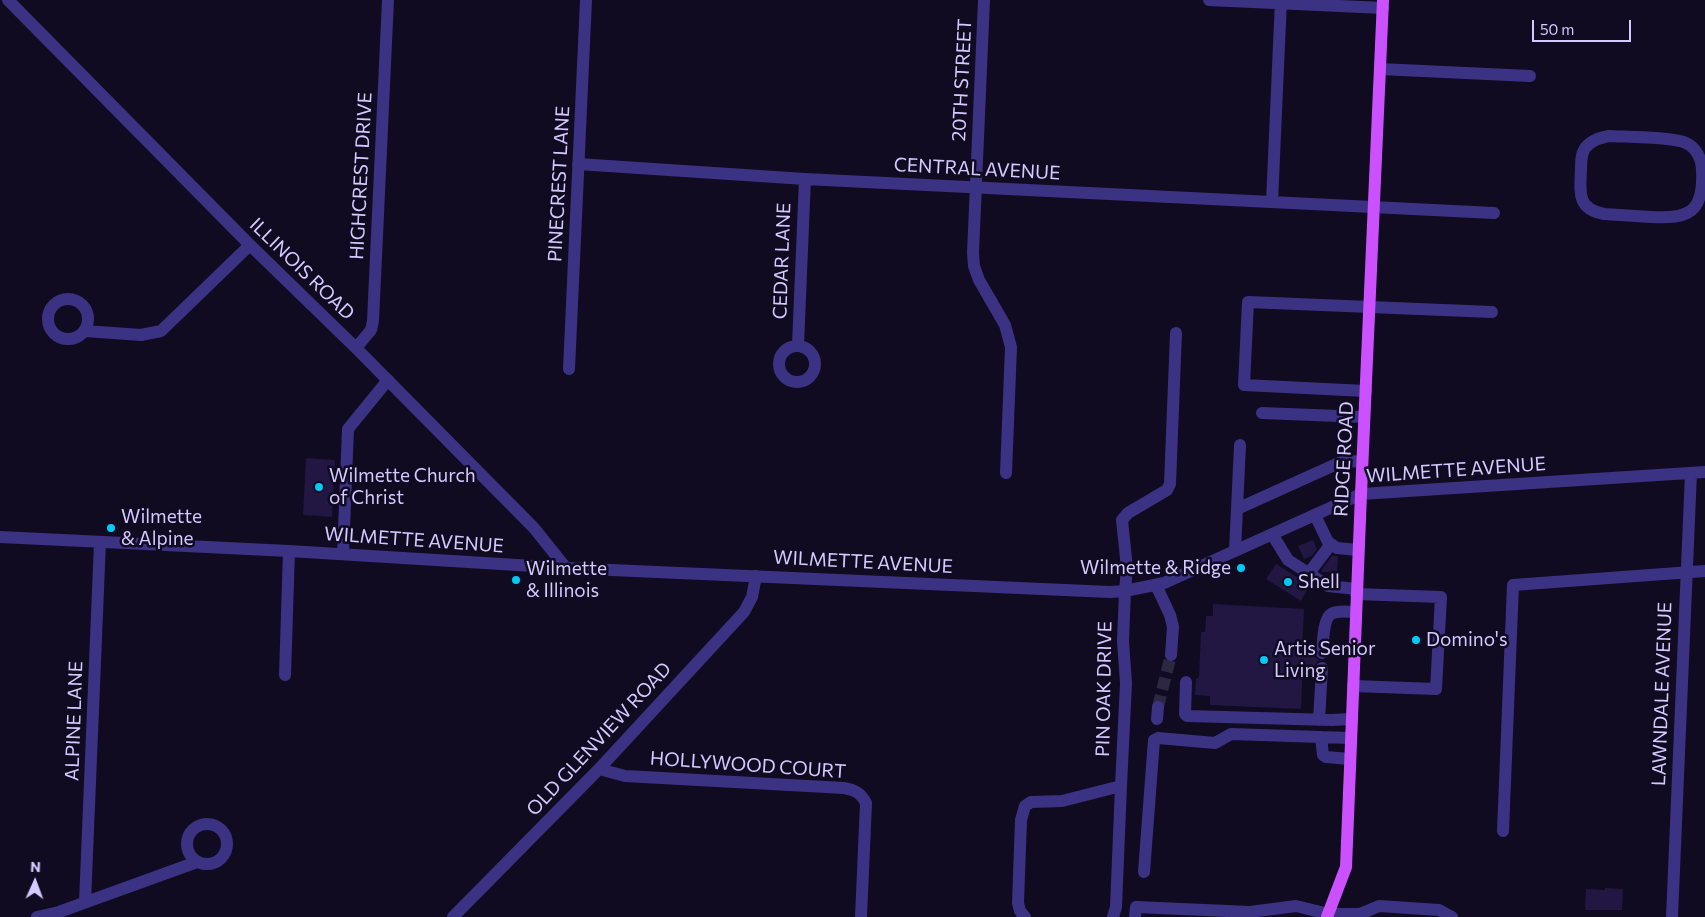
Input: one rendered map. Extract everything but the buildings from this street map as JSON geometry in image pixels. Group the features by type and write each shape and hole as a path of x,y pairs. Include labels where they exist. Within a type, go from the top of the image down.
{"main road":[{"name":"RIDGE ROAD","path":"1328,915 1346,867 1356,592 1383,4"}],"street":[{"name":"ILLINOIS ROAD","path":"8,0 534,528 566,568"},
{"name":"HIGHCREST DRIVE","path":"356,348 371,330 373,321 388,0"},
{"name":"PINECREST LANE","path":"569,369 586,0"},
{"name":"20TH STREET","path":"984,0 973,253 978,280 1005,326 1011,347 1006,473"},
{"path":"1209,0 1383,4"},
{"path":"1272,202 1281,2"},
{"path":"1380,69 1530,76"},
{"path":"1609,136 1685,142 1698,154 1702,165 1704,182 1700,200 1694,208 1686,214 1677,217 1604,214 1588,208 1582,201 1580,193 1581,160 1584,150 1590,143 1595,139 1609,136"},
{"name":"CENTRAL AVENUE","path":"578,164 805,179 1374,208 1494,212"},
{"name":"CEDAR LANE","path":"798,345 805,179"},
{"path":"85,331 141,336 161,331 250,245"},
{"path":"1366,391 1244,385 1248,302 1492,312"},
{"name":"PIN OAK DRIVE","path":"1113,917 1116,907 1126,682 1123,641 1127,568 1122,520 1128,513 1167,490 1170,484 1176,333"},
{"path":"343,554 348,429 388,380"},
{"path":"1262,413 1364,417"},
{"path":"1235,551 1240,445"},
{"path":"1237,509 1341,462 1362,461"},
{"name":"WILMETTE AVENUE","path":"0,537 289,551 566,568 1125,591 1164,583 1361,494 1705,472"},
{"name":"LAWNDALE AVENUE","path":"1672,917 1691,473"},
{"path":"1315,515 1328,542 1337,548 1358,550"},
{"path":"1272,534 1288,560 1328,586 1356,592 1441,597 1436,688 1352,686"},
{"name":"ALPINE LANE","path":"85,902 100,542"},
{"path":"1309,573 1331,544"},
{"path":"285,675 289,551"},
{"path":"1503,831 1513,585 1705,570"},
{"name":"OLD GLENVIEW ROAD","path":"461,915 744,612 752,597 756,576"},
{"path":"1156,584 1170,615 1172,627 1171,655"},
{"path":"1322,653 1328,617 1338,612 1356,612"},
{"path":"1319,720 1322,668"},
{"path":"1186,682 1185,714 1187,716 1319,720 1351,719"},
{"path":"1144,872 1154,740 1158,738 1215,743 1231,734 1350,738"},
{"path":"1321,737 1323,755 1326,757 1350,759"},
{"name":"HOLLYWOOD COURT","path":"599,769 625,776 854,790 862,796 866,803 861,917"},
{"path":"1025,917 1020,911 1018,903 1021,820 1026,806 1031,802 1062,801 1121,786"},
{"path":"37,917 59,912 197,862"},
{"path":"1135,917 1136,907 1250,912 1296,906 1328,915 1362,916 1379,906 1439,910 1452,917"}],"tunnel":[{"path":"1158,707 1171,655"}],"place":[{"name":"Wilmette Church of Christ","path":"319,487"},
{"name":"Wilmette & Alpine","path":"111,528"},
{"name":"Wilmette & Ridge","path":"1241,568"},
{"name":"Wilmette & Illinois","path":"516,580"},
{"name":"Shell","path":"1288,582"},
{"name":"Domino's","path":"1416,640"},
{"name":"Artis Senior Living","path":"1264,660"}]}
